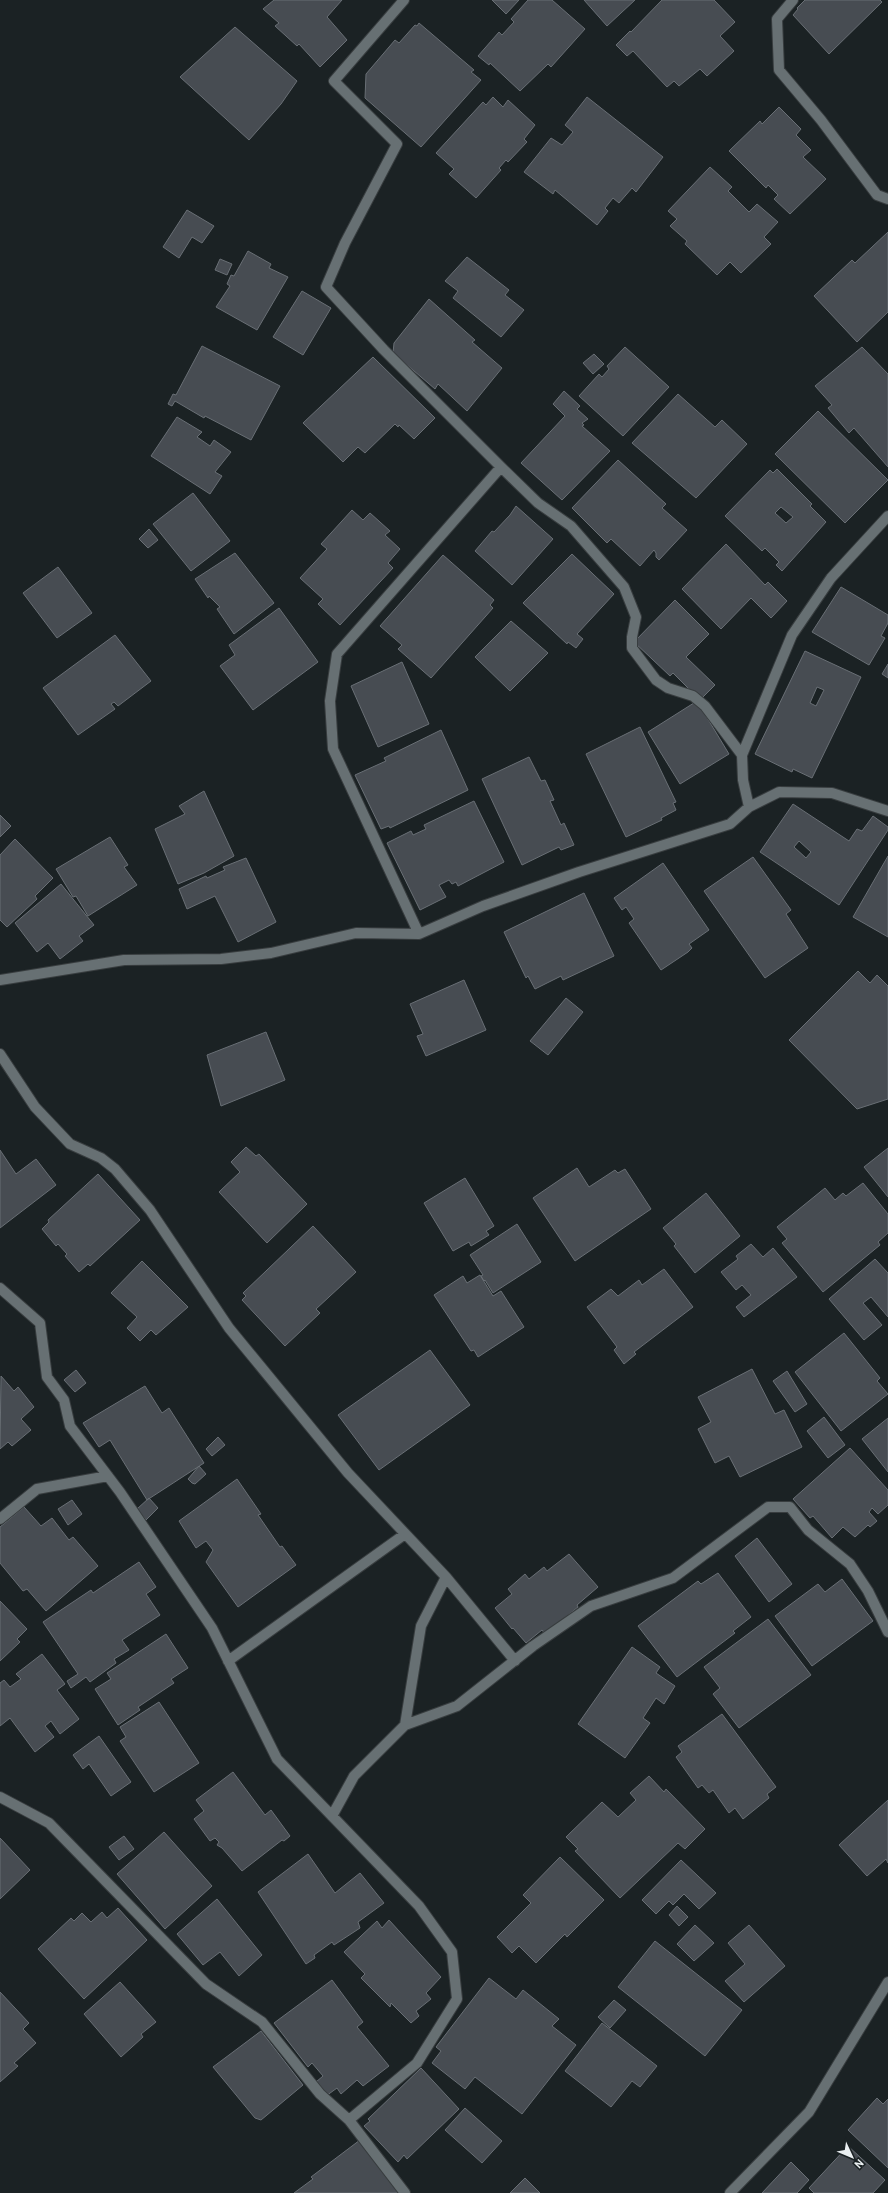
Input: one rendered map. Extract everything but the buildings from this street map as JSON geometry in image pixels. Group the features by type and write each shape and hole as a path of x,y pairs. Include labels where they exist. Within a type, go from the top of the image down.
{"street":[{"path":"404,0 334,81 397,144 345,243 326,287 384,350 501,467 538,503 571,526 624,587 636,618 632,637 632,648 656,680 668,688 693,696 705,706 742,755"},
{"path":"793,0 777,19 780,70 821,120 877,195 888,199"},
{"path":"419,934 332,749 330,701 337,654 501,467"},
{"path":"749,807 743,780 742,755 792,635 831,578 888,516"},
{"path":"0,980 124,960 221,959 271,952 356,933 419,934 483,906 564,877 730,824 749,807 779,792 832,793 888,811"},
{"path":"0,1054 35,1107 70,1144 101,1158 115,1169 140,1198 229,1328 348,1473 446,1578 516,1661"},
{"path":"0,1288 40,1323 47,1377 64,1400 70,1426 120,1492 212,1628 277,1759 418,1906 452,1952 457,1999 417,2063 350,2120"},
{"path":"0,1519 37,1489 108,1476"},
{"path":"332,1816 354,1776 405,1725 457,1706 591,1606 673,1578 768,1507 790,1507 808,1530 850,1564 868,1591 888,1632"},
{"path":"228,1661 405,1534"},
{"path":"405,1725 421,1626 446,1578"},
{"path":"0,1797 49,1823 206,1984 262,2022 320,2094 350,2120 404,2193"},
{"path":"730,2193 809,2112 888,1982"}]}
